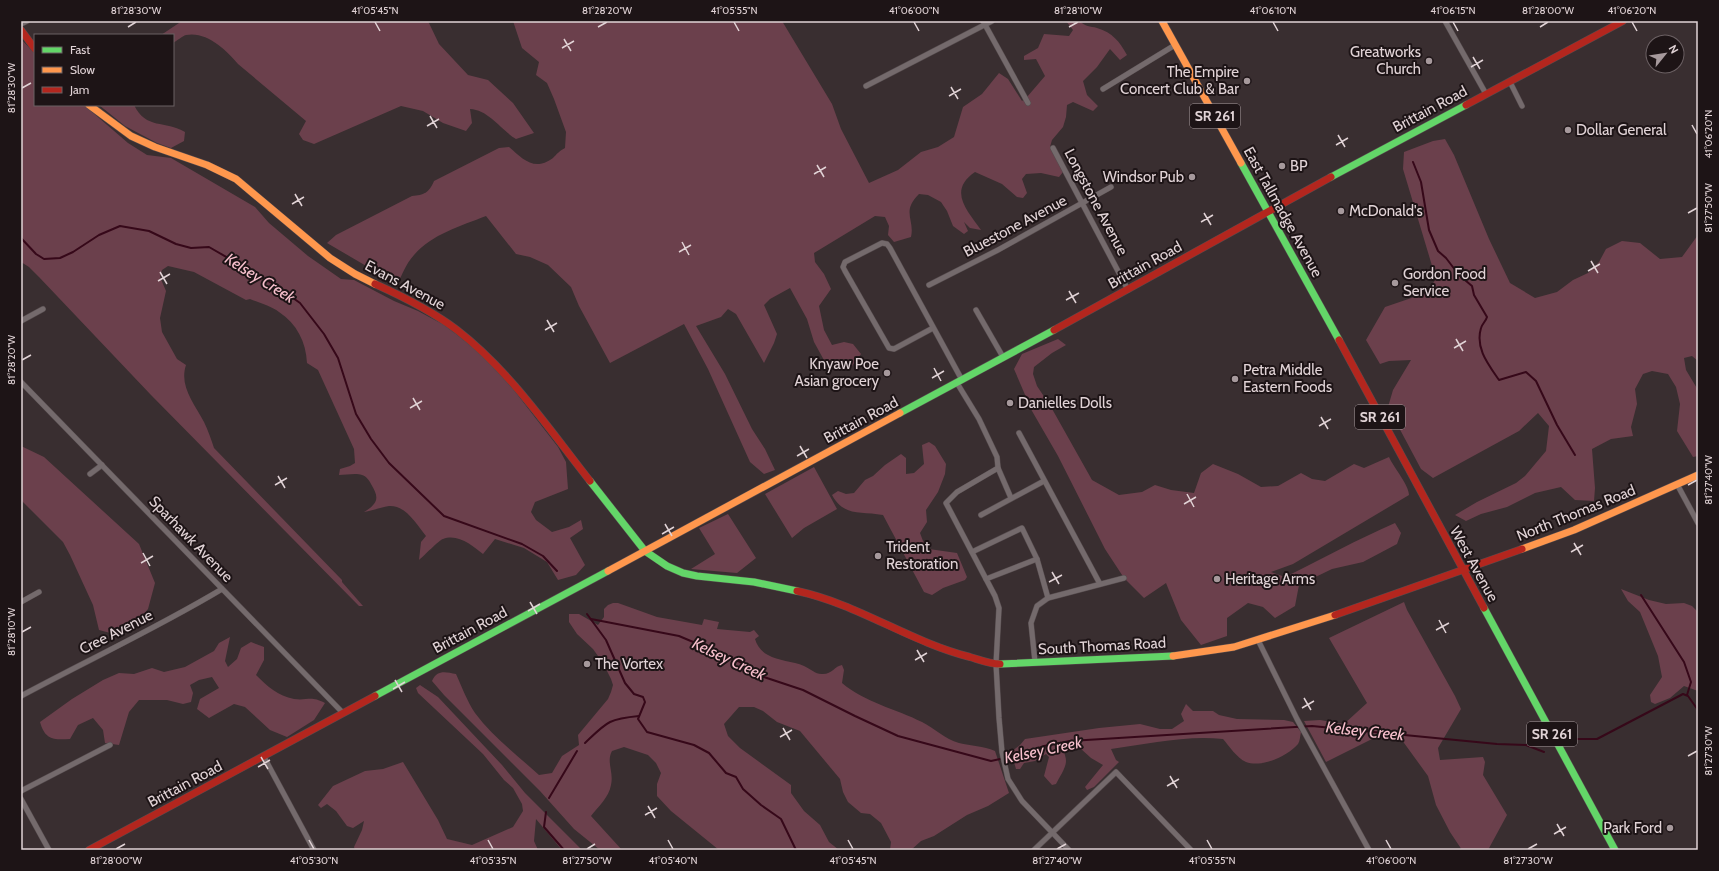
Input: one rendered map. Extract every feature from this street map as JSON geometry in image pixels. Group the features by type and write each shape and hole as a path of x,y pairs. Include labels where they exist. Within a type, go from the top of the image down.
{"main road":[{"name":"East Tallmadge Avenue","path":"1162,21 1311,289"},
{"name":"Brittain Road","path":"89,850 959,382 1128,290 1267,211 1623,21"},
{"path":"21,30 34,48"},
{"name":"Evans Avenue","path":"90,106 131,136 155,147 207,165 236,179 312,244 335,261 366,280 410,300 457,330 487,356 512,383 645,551 667,566 683,572 697,576 745,581"},
{"name":"West Avenue","path":"1311,289 1614,850"},
{"name":"North Thomas Road","path":"1463,572 1574,530 1678,486 1698,475"},
{"name":"South Thomas Road","path":"745,581 788,588 831,602 870,616 934,646 996,664 1179,655 1227,648 1258,640 1463,572"}],"street":[{"path":"21,24 27,21"},
{"path":"866,86 985,23 992,21"},
{"path":"1445,21 1486,94"},
{"path":"985,23 1028,103"},
{"path":"1103,89 1175,45"},
{"path":"1510,82 1522,106"},
{"name":"Longstone Avenue","path":"1054,148 1128,290"},
{"name":"Bluestone Avenue","path":"929,285 996,251 1111,187"},
{"path":"933,328 894,349 888,348 845,271 843,267 845,262 882,242 887,244 933,328 979,419 997,457 998,468 1011,498"},
{"path":"21,322 43,309"},
{"path":"976,310 1003,357"},
{"name":"Sparhawk Avenue","path":"21,382 343,713"},
{"path":"1019,433 1100,584"},
{"path":"90,474 102,465"},
{"path":"998,468 957,492 946,503 986,579 999,608 996,664 1002,752 1008,779 1016,793 1069,850"},
{"path":"981,515 1044,481"},
{"path":"1678,486 1698,523"},
{"path":"972,552 1022,528 1037,559 1048,598"},
{"path":"986,579 1037,559"},
{"path":"1035,662 1031,623 1037,606 1048,598 1124,578"},
{"name":"Cree Avenue","path":"21,696 145,632 222,589"},
{"path":"21,602 39,592"},
{"path":"1258,640 1297,720 1369,850"},
{"path":"21,791 110,745"},
{"path":"264,757 314,850"},
{"path":"1034,850 1116,772 1191,850"},
{"path":"21,799 49,850"}],"shaded area":[{"path":"182,21 428,21 439,44 468,75 488,80 513,103 534,133 516,139 483,113 470,109 472,123 466,131 443,123 423,111 401,106 314,144 303,140 299,134 306,121 238,64 222,48 209,39 201,36 186,35 174,42 174,34 162,34"},
{"path":"513,21 782,21 832,104 841,129 869,183 898,170 921,152 938,147 954,137 963,107 982,94 999,73 1008,79 1022,101 1027,97 1045,76 1036,59 1024,60 1024,56 1038,48 1044,34 1069,36 1073,30 1066,21 1080,21 1086,25 1107,32 1118,42 1127,55 1120,60 1110,49 1097,67 1083,81 1087,95 1098,106 1093,111 1073,102 1067,105 1063,127 1052,140 1050,147 1063,172 1059,177 1041,173 1026,174 1022,179 1027,193 1023,198 1017,197 1002,184 975,172 967,179 962,186 961,194 966,208 981,230 970,228 964,222 968,231 964,234 953,226 947,211 941,202 928,195 919,194 914,200 910,211 912,231 911,237 894,242 888,235 889,226 885,217 875,216 814,253 815,262 824,274 831,289 819,306 824,330 832,345 844,342 853,344 861,354 852,366 836,371 825,362 814,342 807,319 790,288 770,299 764,305 777,334 764,363 736,314 728,309 721,317 696,326 725,374 752,429 765,449 775,470 764,474 750,462 708,369 684,324 610,363 579,306 571,287 548,265 530,257 516,254 486,216 447,231 429,241 411,259 397,284 327,243 336,235 412,196 426,193 434,181 499,148 509,147 529,162 540,164 553,158 565,148 566,132 554,99 547,83 536,75 539,62 522,48"},
{"path":"21,39 34,53 34,106 85,106 128,143 147,155 171,158 255,207 269,223 308,256 341,279 354,280 394,301 418,311 444,325 481,354 513,389 558,447 566,462 568,489 535,502 531,512 536,520 552,532 569,527 581,520 583,529 570,538 585,565 576,575 558,580 547,562 524,548 495,539 483,554 470,544 460,539 443,539 419,560 421,542 426,536 415,521 406,512 395,507 389,506 364,512 373,506 376,500 374,489 367,478 360,474 339,475 340,469 355,463 354,449 318,370 307,363 305,348 296,328 291,322 272,308 250,299 246,300 194,272 168,266 162,270 160,277 166,291 160,318 162,332 177,359 186,365 184,380 186,387 205,425 214,448 342,580 342,582 363,606 359,606 151,395 39,277 29,267 21,262"},
{"path":"100,106 135,106 144,118 156,123 178,128 185,132 184,141 171,148 157,143 125,126"},
{"path":"1445,139 1454,155 1489,239 1510,283 1535,298 1557,292 1573,280 1588,273 1599,262 1606,249 1622,241 1640,243 1660,259 1682,257 1698,235 1698,361 1692,356 1684,358 1686,370 1698,390 1698,456 1693,457 1677,431 1680,404 1676,387 1668,374 1652,371 1643,374 1635,389 1637,404 1631,427 1633,436 1611,439 1592,449 1595,488 1594,501 1575,500 1561,487 1535,493 1507,507 1481,514 1466,521 1455,515 1477,502 1516,483 1525,476 1546,451 1549,426 1538,413 1519,431 1433,478 1421,469 1388,407 1393,390 1411,360 1389,361 1380,364 1366,340 1385,307 1426,293 1436,279 1403,169 1404,152 1433,141"},
{"path":"1058,339 1066,345 1052,353 1034,367 1033,374 1037,386 1051,407 1092,480 1119,495 1142,492 1155,485 1171,490 1194,493 1201,473 1213,464 1238,474 1261,487 1278,486 1301,473 1312,479 1325,481 1354,464 1364,468 1389,457 1407,486 1409,495 1293,564 1271,572 1285,577 1395,523 1401,533 1397,544 1363,562 1332,569 1299,585 1295,606 1275,618 1263,607 1248,603 1227,618 1227,636 1201,645 1181,620 1166,583 1144,598 1124,578 1105,549 1058,456 1032,411 1014,369 1022,354"},
{"path":"929,442 935,446 946,464 945,474 938,492 926,510 927,522 920,533 923,541 929,549 957,553 967,577 965,580 943,588 932,595 924,592 883,515 860,513 848,510 842,507 832,495 838,491 846,494 854,493 865,480 873,476 885,465 901,454 906,458 906,474 914,473 924,464 922,445"},
{"path":"21,446 44,457 139,544 155,583 148,609 131,629 114,634 99,630 93,605 63,542 21,500"},
{"path":"814,467 837,509 804,528 792,538 765,494"},
{"path":"728,514 756,558 737,573 691,569 715,554 699,528"},
{"path":"1621,589 1649,600 1666,604 1684,603 1692,606 1698,612 1698,691 1684,686 1670,698 1655,704 1651,702 1650,695 1662,677 1658,656 1640,612 1628,601"},
{"path":"1404,602 1461,709 1438,748 1440,760 1483,757 1485,762 1483,775 1507,815 1488,850 1462,850 1450,832 1436,805 1428,776 1399,736 1393,738 1374,738 1326,762 1304,721 1320,720 1344,724 1367,703 1329,638"},
{"path":"613,603 618,603 657,617 702,625 704,619 719,622 717,629 750,632 754,630 759,636 755,639 757,644 766,654 776,659 800,664 818,674 829,673 842,665 844,670 842,683 851,690 880,705 912,717 954,741 995,751 1009,793 988,806 967,815 934,836 921,841 911,850 890,850 891,842 881,823 870,814 861,813 848,802 843,792 840,779 800,731 777,722 763,711 754,707 739,707 724,724 728,736 740,748 791,785 791,793 804,811 820,825 829,842 839,850 719,850 671,811 657,796 657,784 661,773 656,763 648,755 624,747 612,751 610,755 612,780 610,789 603,802 591,816 622,850 600,850 574,829 540,791 444,695 432,681 436,675 442,672 456,674 467,699 482,722 506,746 539,775 552,773 562,756 579,745 578,735 608,699 613,685 603,663 593,649 577,634 569,622 569,614 579,614 598,625 604,617 604,609"},
{"path":"230,637 225,661 228,667 237,659 241,648 251,642 264,647 264,660 256,675 269,687 283,696 294,699 316,699 325,703 314,720 287,737 270,730 245,707 234,704 209,718 197,709 200,699 219,688 212,677 199,680 190,685 193,693 191,702 183,704 167,700 139,700 129,712 119,745 105,743 103,730 93,718 78,725 70,739 51,738 47,736 42,728 40,722 72,699 103,680 119,673 134,674 152,668 164,672 185,667 214,651 219,643"},
{"path":"420,685 438,697 502,765 525,793 582,850 562,850 536,819 534,841 538,850 355,850 354,847 362,830 364,821 353,828 347,826 336,811 327,804 321,808 318,805 333,786 365,771 383,769 403,762 438,820 447,839 472,845 513,827 523,811 522,804 513,788 504,780 483,754 418,693 416,688"},
{"path":"1186,704 1193,711 1213,711 1219,715 1237,719 1284,720 1293,722 1301,732 1298,744 1281,757 1259,763 1246,762 1239,758 1223,739 1181,739 1111,749 1116,760 1119,762 1094,787 1087,790 1085,787 1103,765 1091,758 1080,748 1065,748 1064,752 1066,764 1056,784 1052,785 1044,776 1049,757 1046,754 1035,761 1024,763 1020,769 1016,769 1011,752 1025,739 1099,728 1140,724 1160,729 1172,729 1184,721 1181,714"}],"waterway":[{"path":"1413,162 1421,182 1429,230 1438,251 1446,258 1459,275 1472,286 1474,295 1487,317 1480,335 1481,349 1487,362 1499,380 1526,372 1536,381 1557,425 1575,455"},
{"name":"Kelsey Creek","path":"21,238 36,254 44,259 60,258 73,252 99,235 120,226 149,231 176,244 191,248 209,247 275,285 300,303 324,334 338,358 356,414 371,439 389,463 444,516 522,544 543,556 557,571"},
{"path":"1641,595 1684,662 1691,682 1687,695"},
{"path":"587,614 606,640 625,683 634,694 643,697 645,702 638,719 647,732 694,745 709,753 726,773 736,777 743,789 761,805 781,819 796,850"},
{"name":"Kelsey Creek","path":"591,619 679,636 745,664 755,674 803,690 898,736 991,761 1027,753 1044,746 1070,741 1312,726 1497,744 1526,745 1544,752"},
{"name":"Kelsey Creek","path":"1574,739 1597,739 1683,694 1688,696 1698,710"},
{"path":"585,743 598,730 614,720 639,716"},
{"path":"549,798 577,751"},
{"path":"546,812 544,827 564,850"}],"traffic: fast":[{"path":"1331,177 1466,105"},
{"path":"1241,163 1339,340"},
{"path":"900,413 1054,330"},
{"path":"590,481 645,551 667,566 683,573 697,576 754,582 797,591"},
{"path":"375,696 608,571"},
{"path":"1484,608 1615,850"},
{"path":"1000,664 1173,656"}],"traffic: slow":[{"path":"1162,21 1241,163"},
{"path":"90,106 131,136 155,147 207,165 236,179 330,258 355,274 375,284"},
{"path":"608,571 900,413"},
{"path":"1522,549 1574,530 1698,475"},
{"path":"1173,656 1234,647 1335,615"}],"traffic: jam":[{"path":"1466,105 1623,21"},
{"path":"21,30 34,48"},
{"path":"1054,330 1331,177"},
{"path":"375,284 407,299 438,317 476,346 512,382 590,481"},
{"path":"1339,340 1484,608"},
{"path":"1335,615 1522,549"},
{"path":"797,591 841,605 948,650 985,662 1000,664"},
{"path":"89,850 375,696"}],"place":[{"name":"Greatworks Church","path":"1429,61"},
{"name":"The Empire Concert Club & Bar","path":"1247,81"},
{"name":"Dollar General","path":"1568,130"},
{"name":"BP","path":"1282,166"},
{"name":"Windsor Pub","path":"1192,177"},
{"name":"McDonald's","path":"1341,211"},
{"name":"Gordon Food Service","path":"1395,283"},
{"name":"Knyaw Poe Asian grocery","path":"887,373"},
{"name":"Petra Middle Eastern Foods","path":"1235,379"},
{"name":"Danielles Dolls","path":"1010,403"},
{"name":"Trident Restoration","path":"878,556"},
{"name":"Heritage Arms","path":"1217,579"},
{"name":"The Vortex","path":"587,664"},
{"name":"Park Ford","path":"1670,828"}]}
